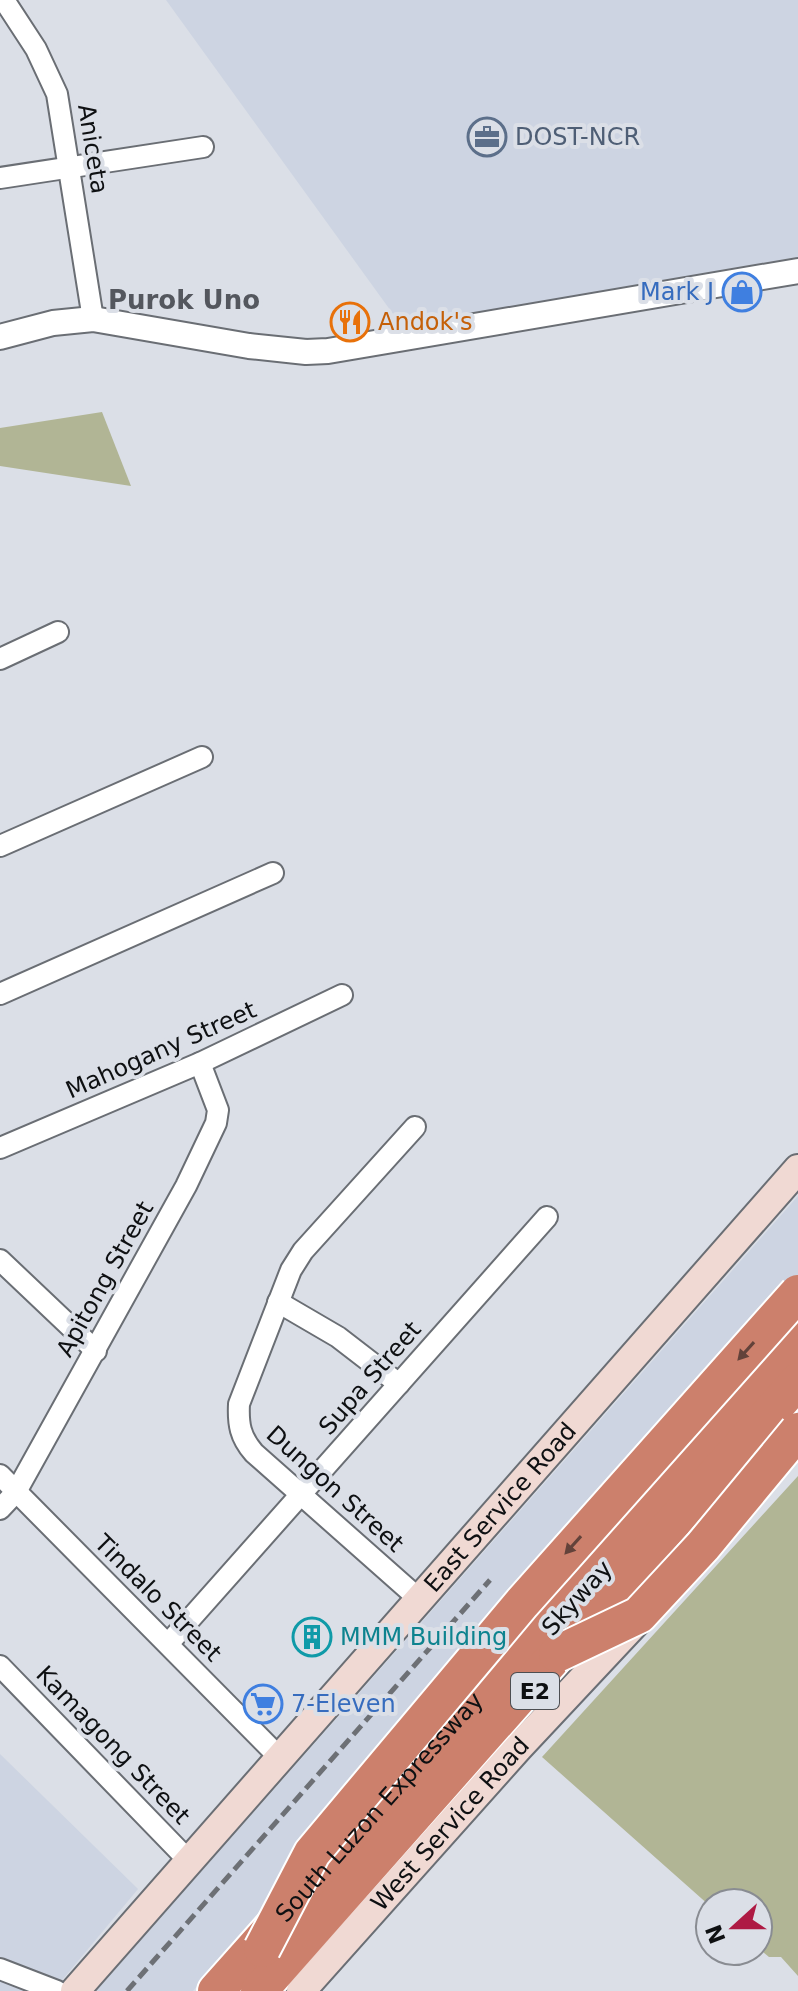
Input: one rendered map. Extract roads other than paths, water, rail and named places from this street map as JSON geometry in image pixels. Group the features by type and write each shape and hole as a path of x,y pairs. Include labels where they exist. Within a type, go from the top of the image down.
{"highway":[{"path":"262,1949 312,1853 522,1603 798,1293"},
{"name":"South Luzon Expressway","path":"216,1991 798,1336"},
{"name":"Skyway","path":"226,1991 798,1348"},
{"name":"Skyway","path":"259,1991 798,1381"},
{"name":"South Luzon Expressway","path":"272,1991 798,1392"},
{"path":"557,1654 639,1615 703,1546 798,1431"}],"main road":[{"name":"East Service Road","path":"75,1991 798,1169"},
{"name":"West Service Road","path":"301,1991 518,1748 798,1450"}],"street":[{"name":"Aniceta","path":"4,0 50,75 61,112 93,319"},
{"path":"0,178 203,147"},
{"path":"0,337 53,323 93,319 249,346 328,351 798,271"},
{"path":"0,659 58,632"},
{"path":"0,846 202,757"},
{"path":"0,994 273,873"},
{"name":"Mahogany Street","path":"0,1148 200,1063 342,995"},
{"name":"Apitong Street","path":"0,1509 16,1492 96,1351 186,1186 216,1123 218,1110 200,1063"},
{"name":"Dungon Street","path":"415,1127 303,1251 291,1270 239,1404 238,1422 243,1441 254,1453 419,1599"},
{"name":"Supa Street","path":"168,1644 547,1217"},
{"path":"0,1260 96,1351"},
{"path":"278,1302 338,1337 399,1384"},
{"name":"Tindalo Street","path":"0,1475 279,1757"},
{"name":"Kamagong Street","path":"0,1666 188,1860"},
{"path":"0,1969 57,1991"}],"railway":[{"path":"127,1991 490,1580"}],"place":[{"name":"DOST-NCR","path":"487,137"},
{"name":"Mark J","path":"742,292"},
{"name":"Andok's","path":"350,322"},
{"name":"MMM Building","path":"312,1637"},
{"name":"7-Eleven","path":"263,1704"}],"district":[{"name":"Purok Uno","path":"184,300"}]}
